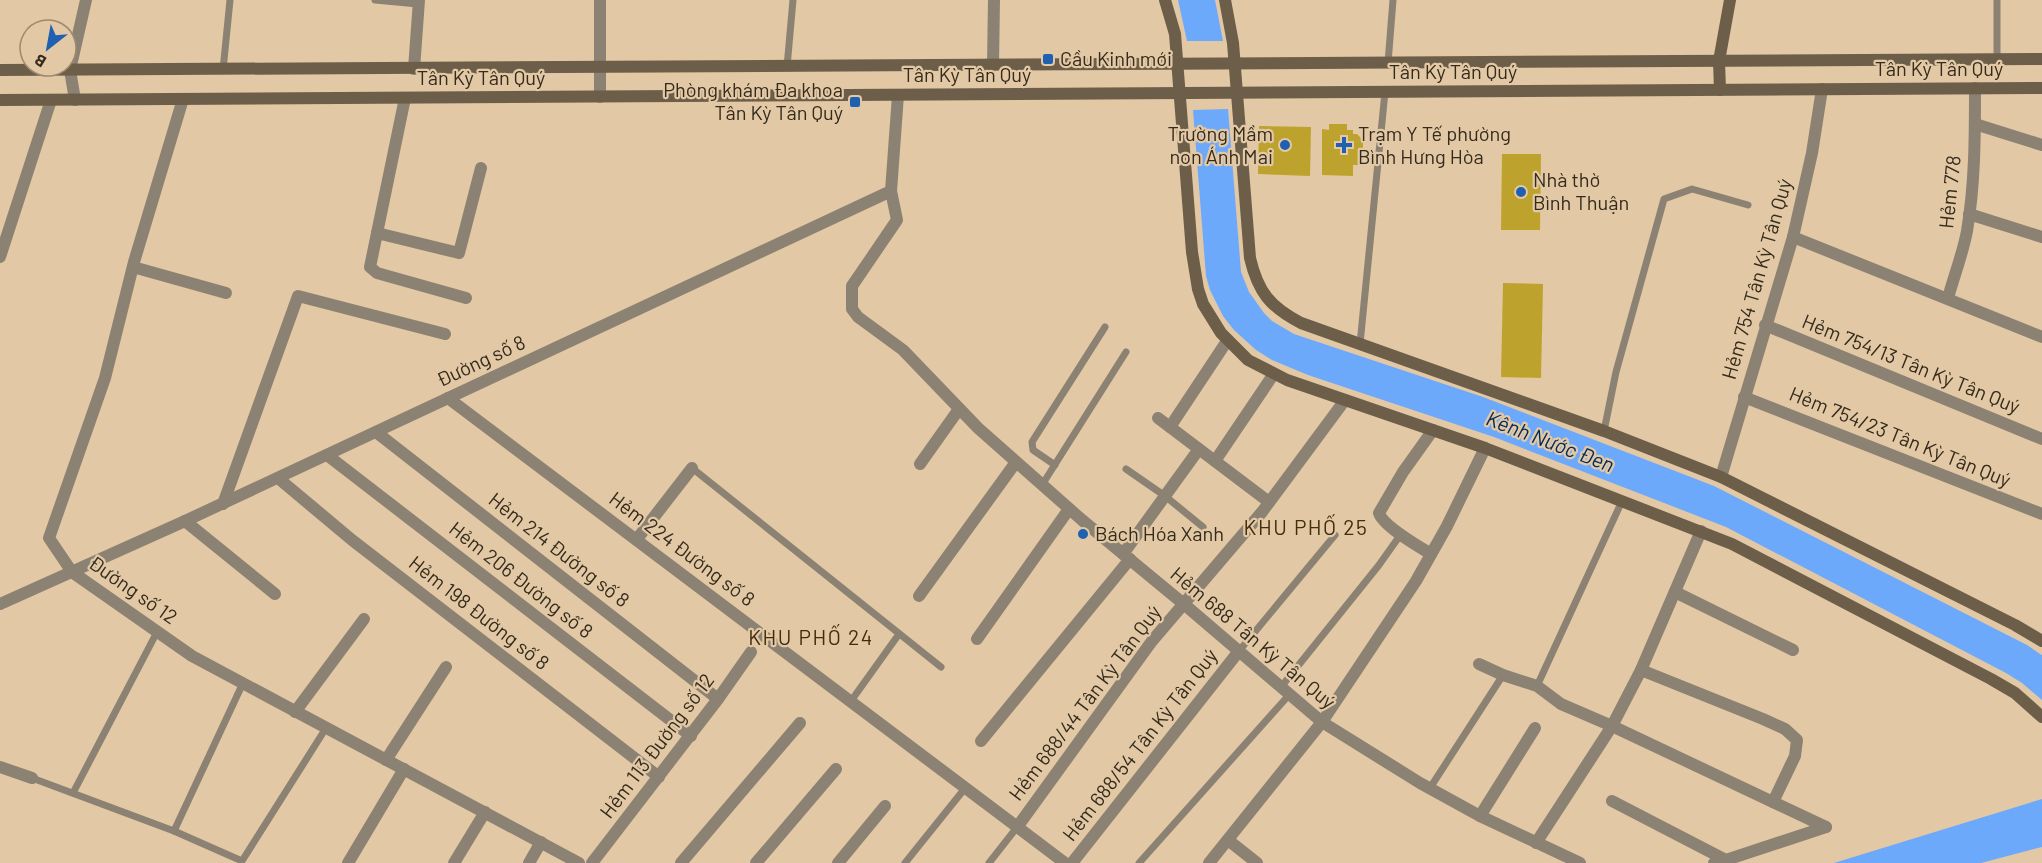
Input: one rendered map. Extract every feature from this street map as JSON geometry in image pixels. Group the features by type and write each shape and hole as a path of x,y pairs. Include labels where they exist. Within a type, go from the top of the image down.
{"main road":[{"path":"1165,0 1173,23 1178,64 1196,281 1203,304 1227,340 1248,360 1273,375 1485,448 1732,544 1978,671 2015,693 2042,717"},
{"path":"1225,0 1231,26 1235,64 1250,258 1257,282 1270,302 1290,317 1604,431 1721,477 2015,625 2042,641"},
{"path":"1720,90 1719,61 1730,0"},
{"name":"Tân Kỳ Tân Quý","path":"78,70 2042,59"},
{"name":"Tân Kỳ Tân Quý","path":"0,70 18,70"},
{"name":"Tân Kỳ Tân Quý","path":"0,100 2042,88"}],"street":[{"path":"78,35 86,0"},
{"path":"600,0 600,97"},
{"path":"993,65 994,0"},
{"path":"414,69 419,2"},
{"path":"71,78 75,100"},
{"name":"Hẻm 778","path":"1948,298 1970,214 1975,172 1975,88"},
{"name":"Hẻm 754 Tân Kỳ Tân Quý","path":"1721,477 1793,237 1812,153 1822,89"},
{"path":"891,191 898,95"},
{"path":"405,98 370,267 372,270 466,298"},
{"name":"Đường số 12","path":"183,99 133,267 105,378 49,538 72,572 192,656 579,863"},
{"path":"0,257 51,100"},
{"path":"1975,124 2042,146"},
{"path":"377,233 459,253 481,168"},
{"name":"Đường số 8","path":"0,604 223,504 891,191"},
{"name":"Hẻm 688 Tân Kỳ Tân Quý","path":"891,191 897,220 852,286 852,309 858,317 903,350 959,409 1069,509 1185,604 1322,722 1480,816 1580,863"},
{"path":"1970,214 2042,237"},
{"path":"1793,237 2042,337"},
{"path":"133,267 226,293"},
{"path":"223,504 298,296 445,334"},
{"name":"Hẻm 754/13 Tân Kỳ Tân Quý","path":"1765,326 2042,439"},
{"path":"1170,427 1227,340"},
{"path":"1215,461 1273,375"},
{"name":"Hẻm 754/23 Tân Kỳ Tân Quý","path":"1744,397 2042,514"},
{"name":"Hẻm 224 Đường số 8","path":"448,398 1065,863"},
{"name":"Hẻm 688/44 Tân Kỳ Tân Quý","path":"1018,826 1152,641 1269,502 1345,400"},
{"path":"920,464 959,409"},
{"path":"1158,418 1269,502"},
{"path":"1431,554 1382,519 1380,508 1433,430"},
{"name":"Hẻm 214 Đường số 8","path":"376,432 718,699"},
{"path":"1209,863 1322,722 1416,581 1447,526 1485,448"},
{"path":"981,741 1126,556 1199,449"},
{"name":"Hẻm 206 Đường số 8","path":"327,455 691,736"},
{"path":"919,597 1016,462"},
{"path":"637,539 692,468"},
{"name":"Hẻm 198 Đường số 8","path":"278,478 352,540 659,777"},
{"path":"977,639 1069,509"},
{"path":"184,521 275,594"},
{"path":"1536,843 1612,726 1641,670 1701,531"},
{"path":"1675,592 1793,650"},
{"path":"296,712 364,619"},
{"name":"Hẻm 688/54 Tân Kỳ Tân Quý","path":"1072,863 1239,651"},
{"name":"Hẻm 113 Đường số 12","path":"592,863 691,736 751,652"},
{"path":"1479,664 1537,686 1561,704 1826,827 1720,861 1612,801"},
{"path":"386,760 446,667"},
{"path":"1641,670 1763,719 1792,734 1797,740 1795,756 1773,802"},
{"path":"681,863 800,723"},
{"path":"1480,816 1535,728"},
{"path":"0,766 32,778"},
{"path":"756,863 836,768"},
{"path":"348,863 404,769"},
{"path":"838,863 885,806"},
{"path":"454,863 485,812"},
{"path":"1228,840 1257,863"},
{"path":"529,863 541,842"}],"lane":[{"path":"223,70 230,0"},
{"path":"375,0 419,2"},
{"path":"787,67 793,0"},
{"path":"1388,63 1393,0"},
{"path":"1997,0 1997,59"},
{"path":"1360,344 1385,92"},
{"path":"1604,431 1616,372 1664,199 1692,189 1748,205"},
{"path":"1055,465 1033,450 1032,442 1105,327"},
{"path":"1042,485 1126,352"},
{"path":"692,468 941,667"},
{"path":"1126,469 1165,496 1203,527"},
{"path":"1537,686 1622,501"},
{"path":"1139,863 1285,691 1401,534"},
{"path":"1239,651 1335,535"},
{"path":"73,793 158,632"},
{"path":"851,701 899,634"},
{"path":"1430,788 1503,675"},
{"path":"174,831 243,683"},
{"path":"32,778 174,831 242,861 326,728"},
{"path":"905,863 966,787"},
{"path":"989,863 1018,826"}],"water":[{"path":"1178,0 1215,0 1223,41 1187,41"},
{"name":"Kênh Nước Đen","path":"1228,109 1241,272 1249,292 1272,321 1294,334 1483,397 1714,486 2027,645 2042,655 2042,700 2006,673 1726,527 1494,437 1308,375 1272,360 1256,350 1234,330 1223,316 1206,276 1193,110"},
{"path":"2042,799 2042,847 1981,863 1834,863"}],"building":[{"path":"1329,124 1347,124 1347,130 1353,130 1353,134 1357,134 1363,140 1363,165 1353,165 1353,176 1322,175 1322,129 1329,130"},
{"name":"Trường Mầm non Ánh Mai","path":"1259,126 1311,127 1310,176 1258,174"},
{"name":"Nhà thờ Bình Thuận","path":"1502,154 1541,154 1540,230 1501,230"},
{"path":"1503,283 1543,284 1541,378 1501,377"}],"place":[{"name":"Cầu Kinh mới","path":"1048,59"},
{"name":"Phòng khám Đa khoa Tân Kỳ Tân Quý","path":"855,102"},
{"name":"Trường Mầm non Ánh Mai","path":"1285,145"},
{"name":"Trạm Y Tế phường Bình Hưng Hòa","path":"1344,145"},
{"name":"Nhà thờ Bình Thuận","path":"1521,192"},
{"name":"Bách Hóa Xanh","path":"1083,534"}],"district":[{"name":"KHU PHỐ 25","path":"1306,528"},
{"name":"KHU PHỐ 24","path":"811,638"}]}
